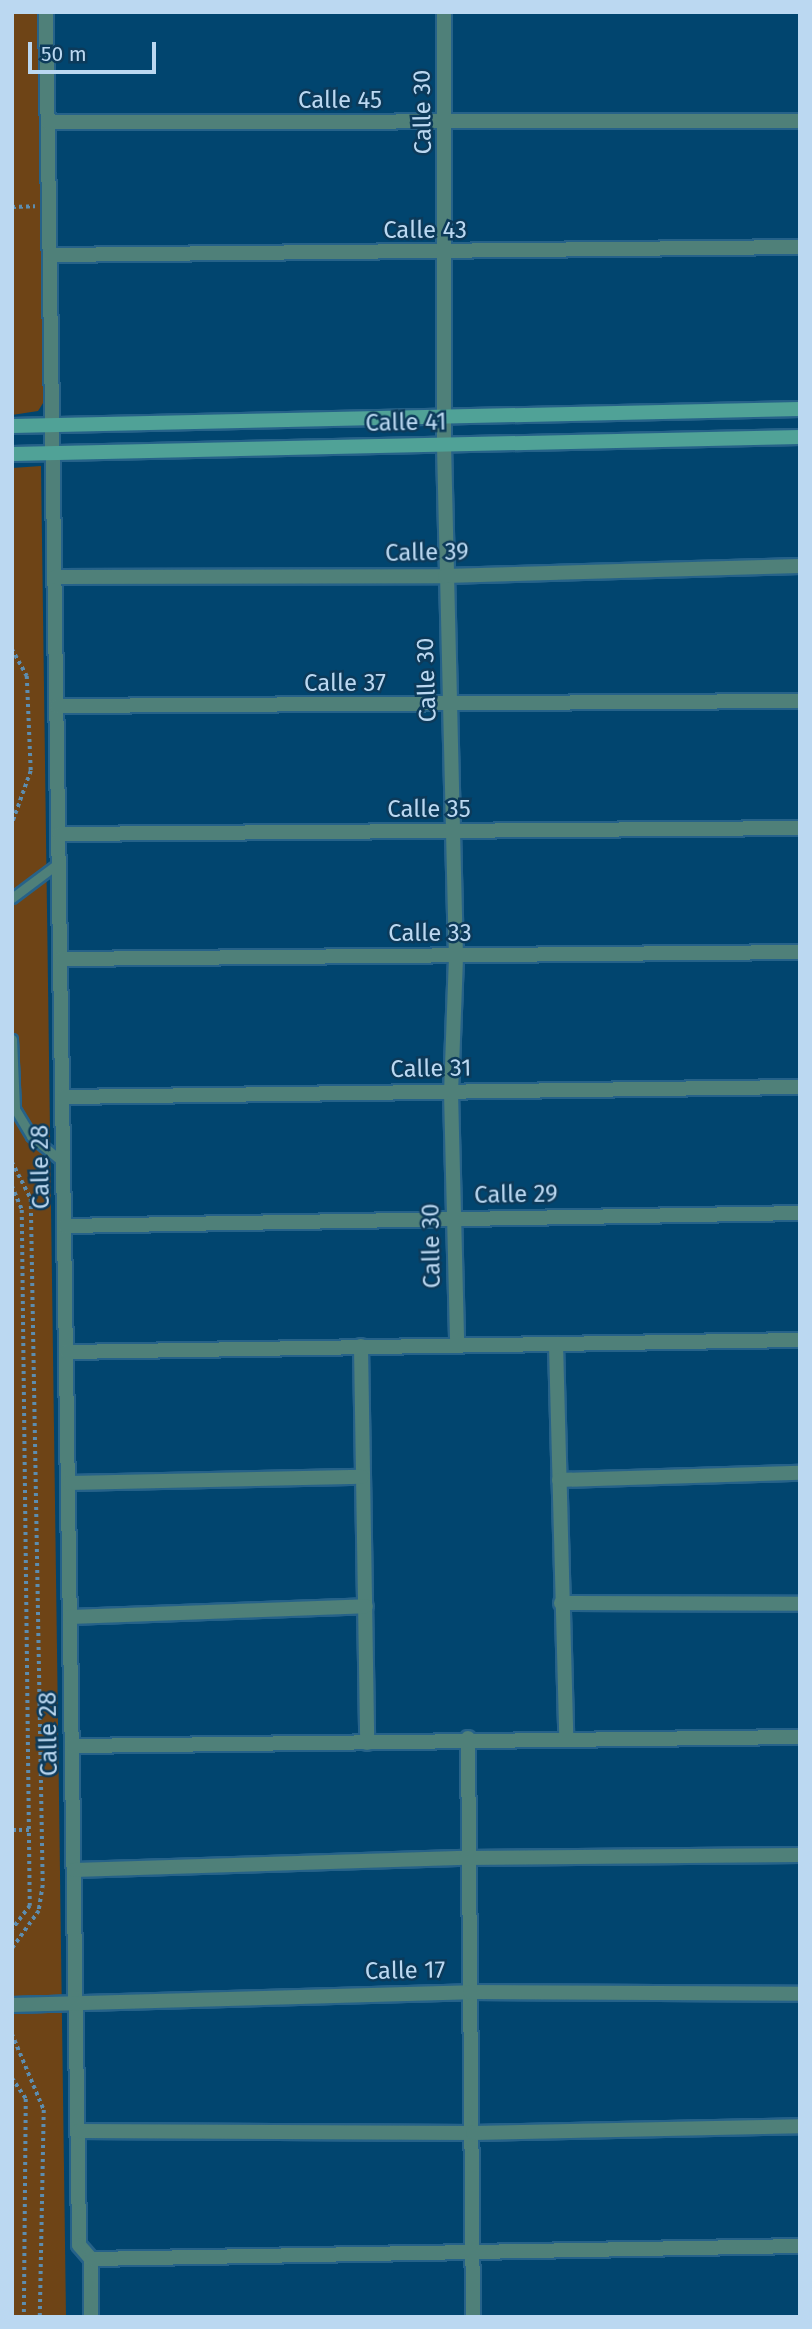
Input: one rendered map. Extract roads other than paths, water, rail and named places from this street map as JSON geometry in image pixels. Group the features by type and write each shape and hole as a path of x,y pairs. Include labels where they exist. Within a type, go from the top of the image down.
{"main road":[{"name":"Calle 41","path":"12,426 53,423 800,409"},
{"name":"Calle 41","path":"12,454 53,451 800,437"}],"street":[{"name":"Calle 28","path":"46,12 79,2245 91,2259 91,2317"},
{"name":"Calle 30","path":"444,12 445,576 452,707 456,957 451,1092 457,1346"},
{"name":"Calle 45","path":"48,122 446,124 800,121"},
{"name":"Calle 43","path":"50,255 446,254 800,247"},
{"name":"Calle 39","path":"55,577 445,576 800,566"},
{"name":"Calle 37","path":"57,706 452,707 800,701"},
{"name":"Calle 35","path":"59,834 800,828"},
{"name":"Calle 33","path":"61,959 800,952"},
{"name":"Calle 31","path":"63,1097 800,1087"},
{"name":"Calle 29","path":"65,1226 800,1213"},
{"path":"66,1352 800,1340"},
{"path":"556,1344 566,1737"},
{"path":"361,1346 367,1743"},
{"path":"559,1480 800,1473"},
{"path":"69,1483 362,1477"},
{"path":"561,1603 800,1604"},
{"path":"70,1617 366,1606"},
{"path":"72,1746 367,1743 468,1738 800,1737"},
{"path":"468,1738 473,2317"},
{"path":"74,1870 467,1858 800,1855"},
{"name":"Calle 17","path":"12,2005 76,2001 470,1992 800,1994"},
{"path":"78,2131 473,2133 800,2126"},
{"path":"91,2259 800,2246"}],"lane":[{"path":"12,898 60,862"},
{"path":"12,1039 15,1110 31,1136 64,1163"}]}
